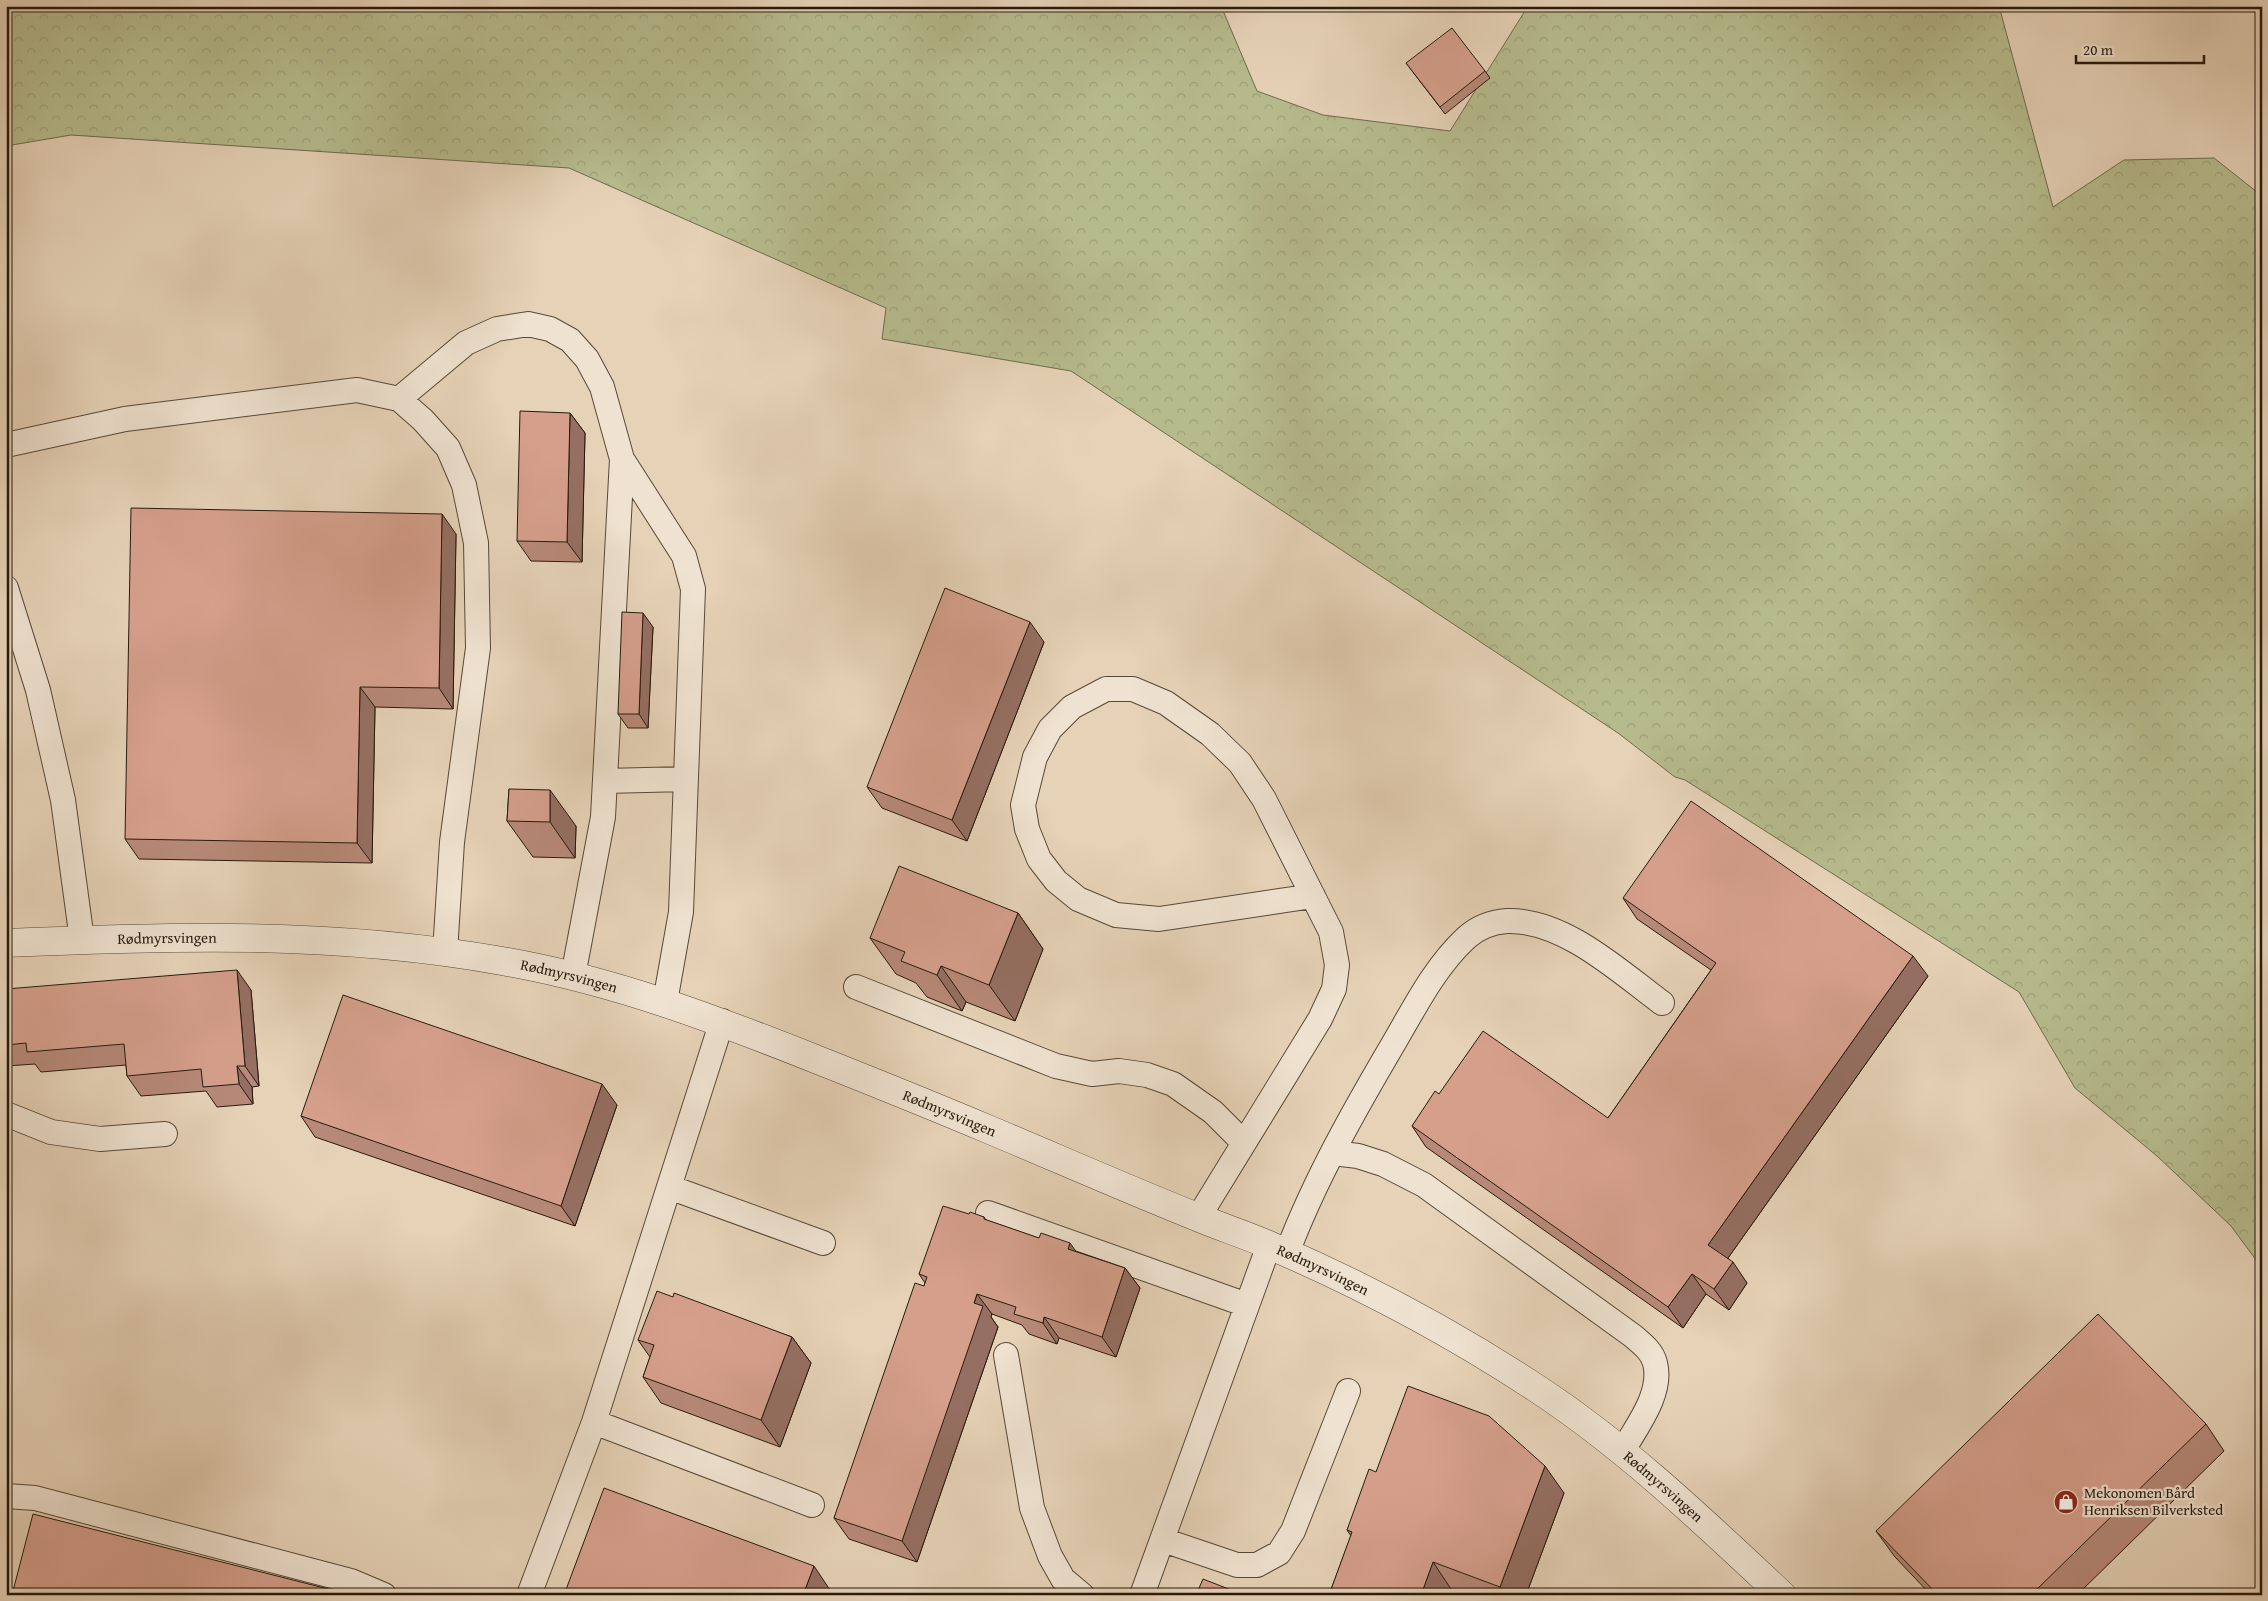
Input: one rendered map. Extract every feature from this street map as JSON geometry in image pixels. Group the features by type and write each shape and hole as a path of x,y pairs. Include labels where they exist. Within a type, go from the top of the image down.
{"street":[{"name":"Rødmyrsvingen","path":"6,943 177,936 293,937 397,945 504,961 573,976 665,1002 722,1021 932,1105 1198,1218 1278,1249 1382,1298 1529,1384 1622,1452 1673,1493 1782,1595"}],"lane":[{"path":"399,399 466,343 497,329 528,324 550,329 570,340 587,359 602,387 622,459 684,556 693,589 681,912 665,1002"},
{"path":"6,445 125,419 357,390 399,399 423,420 448,448 464,485 476,543 478,648 452,842 446,952"},
{"path":"573,976 603,817 622,459"},
{"path":"6,588 38,690 63,800 82,940"},
{"path":"1198,1218 1320,1020 1334,989 1337,965 1331,932 1313,896 1264,799 1240,763 1210,734 1166,703 1132,689 1106,689 1072,707 1050,729 1035,757 1023,805 1027,829 1039,859 1056,881 1078,899 1116,915 1159,919 1313,896"},
{"path":"605,782 686,779"},
{"path":"1142,1595 1247,1305 1278,1249 1305,1206 1369,1084 1442,964 1467,937 1485,925 1506,921 1530,922 1561,934 1593,953 1662,1002"},
{"path":"856,987 1056,1066 1092,1074 1119,1071 1146,1075 1173,1084 1213,1112 1244,1143"},
{"path":"529,1595 594,1422 722,1021"},
{"path":"6,1114 51,1132 100,1139 165,1134"},
{"path":"1333,1153 1358,1156 1383,1164 1424,1185 1647,1348 1655,1363 1656,1380 1653,1396 1622,1452"},
{"path":"669,1187 823,1243"},
{"path":"988,1213 1247,1305"},
{"path":"1006,1355 1032,1508 1050,1556 1062,1579 1082,1595"},
{"path":"1163,1540 1237,1565 1257,1565 1279,1553 1293,1531 1348,1391"},
{"path":"594,1422 812,1505"},
{"path":"6,1496 35,1498 351,1581 384,1595"}],"green space":[{"path":"6,6 1221,6 1257,91 1323,115 1450,131 1528,6 1999,6 2053,207 2124,160 2214,158 2262,196 2262,1268 2231,1226 2157,1156 2075,1088 2019,992 1685,780 1675,777 1618,733 1071,371 882,339 886,308 569,168 71,135 6,146"}],"building":[{"path":"1452,28 1485,71 1440,107 1406,63"},
{"path":"520,411 570,413 567,542 517,541"},
{"path":"131,508 442,514 439,688 360,687 357,843 125,839"},
{"path":"945,588 1030,622 952,820 867,787"},
{"path":"622,612 643,613 639,714 618,714"},
{"path":"509,789 550,790 550,822 507,821"},
{"path":"1691,801 1913,956 1708,1245 1733,1262 1714,1289 1692,1274 1668,1307 1412,1126 1435,1091 1439,1094 1483,1031 1608,1118 1716,963 1623,898"},
{"path":"899,866 1018,913 989,985 941,966 937,975 901,961 905,952 870,938"},
{"path":"237,970 245,1066 237,1066 239,1084 203,1087 201,1069 127,1076 124,1044 27,1052 26,1043 6,1045 6,989"},
{"path":"343,995 602,1084 561,1206 301,1116"},
{"path":"943,1206 969,1214 970,1212 984,1217 984,1219 1039,1238 1041,1233 1070,1243 1068,1249 1125,1268 1102,1337 1044,1317 1043,1323 1014,1314 1016,1307 977,1294 974,1303 983,1306 902,1541 834,1518 915,1283 924,1286 927,1277 919,1274"},
{"path":"657,1291 673,1297 674,1293 792,1337 761,1420 643,1377 654,1345 638,1340"},
{"path":"2098,1314 2206,1424 2031,1595 1938,1595 1876,1531"},
{"path":"1408,1386 1489,1416 1545,1466 1500,1587 1433,1562 1421,1595 1329,1595 1352,1532 1347,1530 1369,1469 1376,1472"},
{"path":"604,1488 814,1566 803,1595 564,1595"},
{"path":"33,1514 344,1593 344,1595 12,1595"},
{"path":"1203,1579 1244,1595 1196,1595"}],"place":[{"name":"Mekonomen Bård Henriksen Bilverksted","path":"2066,1502"}]}
